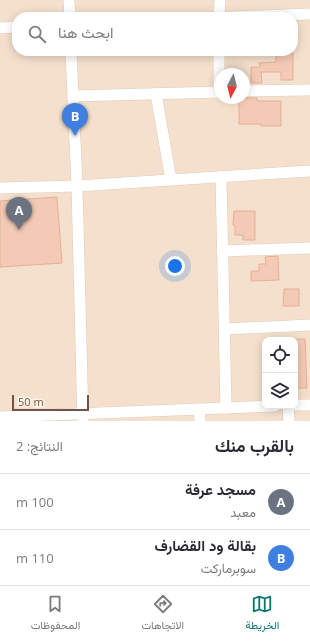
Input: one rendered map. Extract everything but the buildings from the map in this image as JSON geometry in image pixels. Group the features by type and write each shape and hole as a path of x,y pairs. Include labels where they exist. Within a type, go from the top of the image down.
{"street":[{"path":"69,0 70,12"},
{"path":"219,12 220,0"},
{"path":"298,14 310,14"},
{"path":"0,28 12,27"},
{"path":"71,56 77,186 83,417"},
{"path":"219,56 219,68"},
{"path":"250,91 310,90"},
{"path":"73,96 214,92"},
{"path":"156,94 170,180"},
{"path":"0,188 77,186 310,171"},
{"path":"221,176 226,408"},
{"path":"222,251 310,248"},
{"path":"225,329 310,325"},
{"path":"298,405 310,405"},
{"path":"0,417 14,419 83,417 199,409 262,407"},
{"path":"199,409 200,421"},
{"path":"288,409 289,421"}],"shaded area":[{"path":"0,0 310,0 310,421 0,421"}],"place":[{"name":"بقالة ود القضارف","path":"75,136"},
{"name":"مسجد عرفة","path":"19,230"}]}
